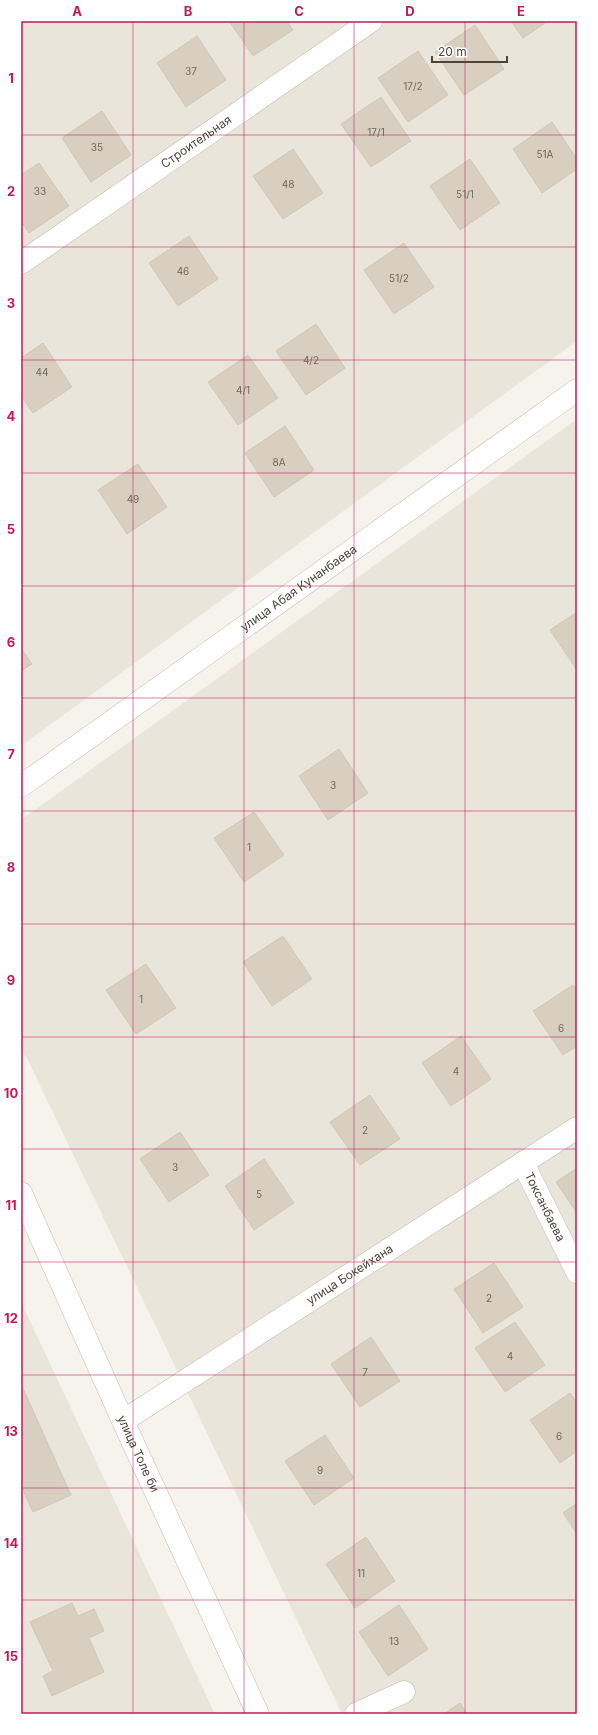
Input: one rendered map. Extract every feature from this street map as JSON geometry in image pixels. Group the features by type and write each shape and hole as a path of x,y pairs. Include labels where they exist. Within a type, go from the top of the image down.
{"street":[{"name":"Строительная","path":"21,263 371,21"},
{"name":"улица Абая Кунанбаева","path":"21,786 577,390"},
{"name":"улица Бокейхана","path":"122,1421 577,1128"},
{"name":"Токсанбаева","path":"523,1163 577,1272"},
{"name":"улица Толе би","path":"21,1193 122,1421 258,1714"},
{"path":"356,1714 404,1692"}],"shaded area":[{"path":"21,21 577,21 577,341 21,746"},
{"path":"577,419 577,1714 342,1714 21,1046 21,820"},
{"path":"21,1302 215,1714 21,1714"}],"building":[{"path":"229,21 287,21 293,30 253,56"},
{"path":"511,21 548,21 523,38"},
{"path":"475,25 504,69 464,95 435,52"},
{"path":"197,36 226,80 186,107 157,63"},
{"path":"418,51 448,95 408,122 378,78"},
{"path":"381,97 411,141 371,167 341,124"},
{"path":"102,111 131,155 91,182 62,138"},
{"path":"552,122 577,159 577,169 542,193 513,149"},
{"path":"293,149 323,193 283,219 253,176"},
{"path":"470,159 500,203 460,230 430,186"},
{"path":"39,163 69,206 29,233 21,221 21,175"},
{"path":"189,236 218,279 178,306 149,263"},
{"path":"404,243 434,287 394,314 364,270"},
{"path":"316,324 345,368 306,395 276,351"},
{"path":"43,343 72,387 33,413 21,396 21,358"},
{"path":"248,355 278,398 238,425 208,382"},
{"path":"285,426 314,470 274,497 245,453"},
{"path":"138,464 167,507 127,534 98,490"},
{"path":"577,612 577,670 550,630"},
{"path":"21,648 32,664 21,671"},
{"path":"339,749 368,793 328,820 299,776"},
{"path":"254,812 284,855 244,882 214,838"},
{"path":"283,936 312,979 272,1006 243,962"},
{"path":"146,964 176,1008 136,1034 106,990"},
{"path":"573,985 577,990 577,1046 563,1055 533,1011"},
{"path":"461,1036 491,1079 451,1106 422,1063"},
{"path":"370,1095 400,1139 360,1165 330,1122"},
{"path":"180,1132 209,1175 169,1202 140,1159"},
{"path":"264,1159 294,1203 254,1230 225,1186"},
{"path":"577,1168 577,1213 556,1182"},
{"path":"494,1263 523,1307 483,1333 454,1289"},
{"path":"515,1322 545,1365 505,1392 475,1348"},
{"path":"371,1337 400,1381 360,1407 331,1364"},
{"path":"21,1384 71,1495 33,1512 21,1486"},
{"path":"570,1393 577,1403 577,1451 560,1463 530,1420"},
{"path":"325,1435 354,1478 314,1505 285,1461"},
{"path":"577,1503 577,1534 563,1513"},
{"path":"366,1537 395,1581 355,1608 326,1564"},
{"path":"72,1603 78,1616 94,1609 104,1631 89,1638 104,1672 52,1696 43,1676 53,1671 30,1622"},
{"path":"399,1605 428,1649 388,1676 359,1632"},
{"path":"460,1703 467,1714 444,1714"}]}
